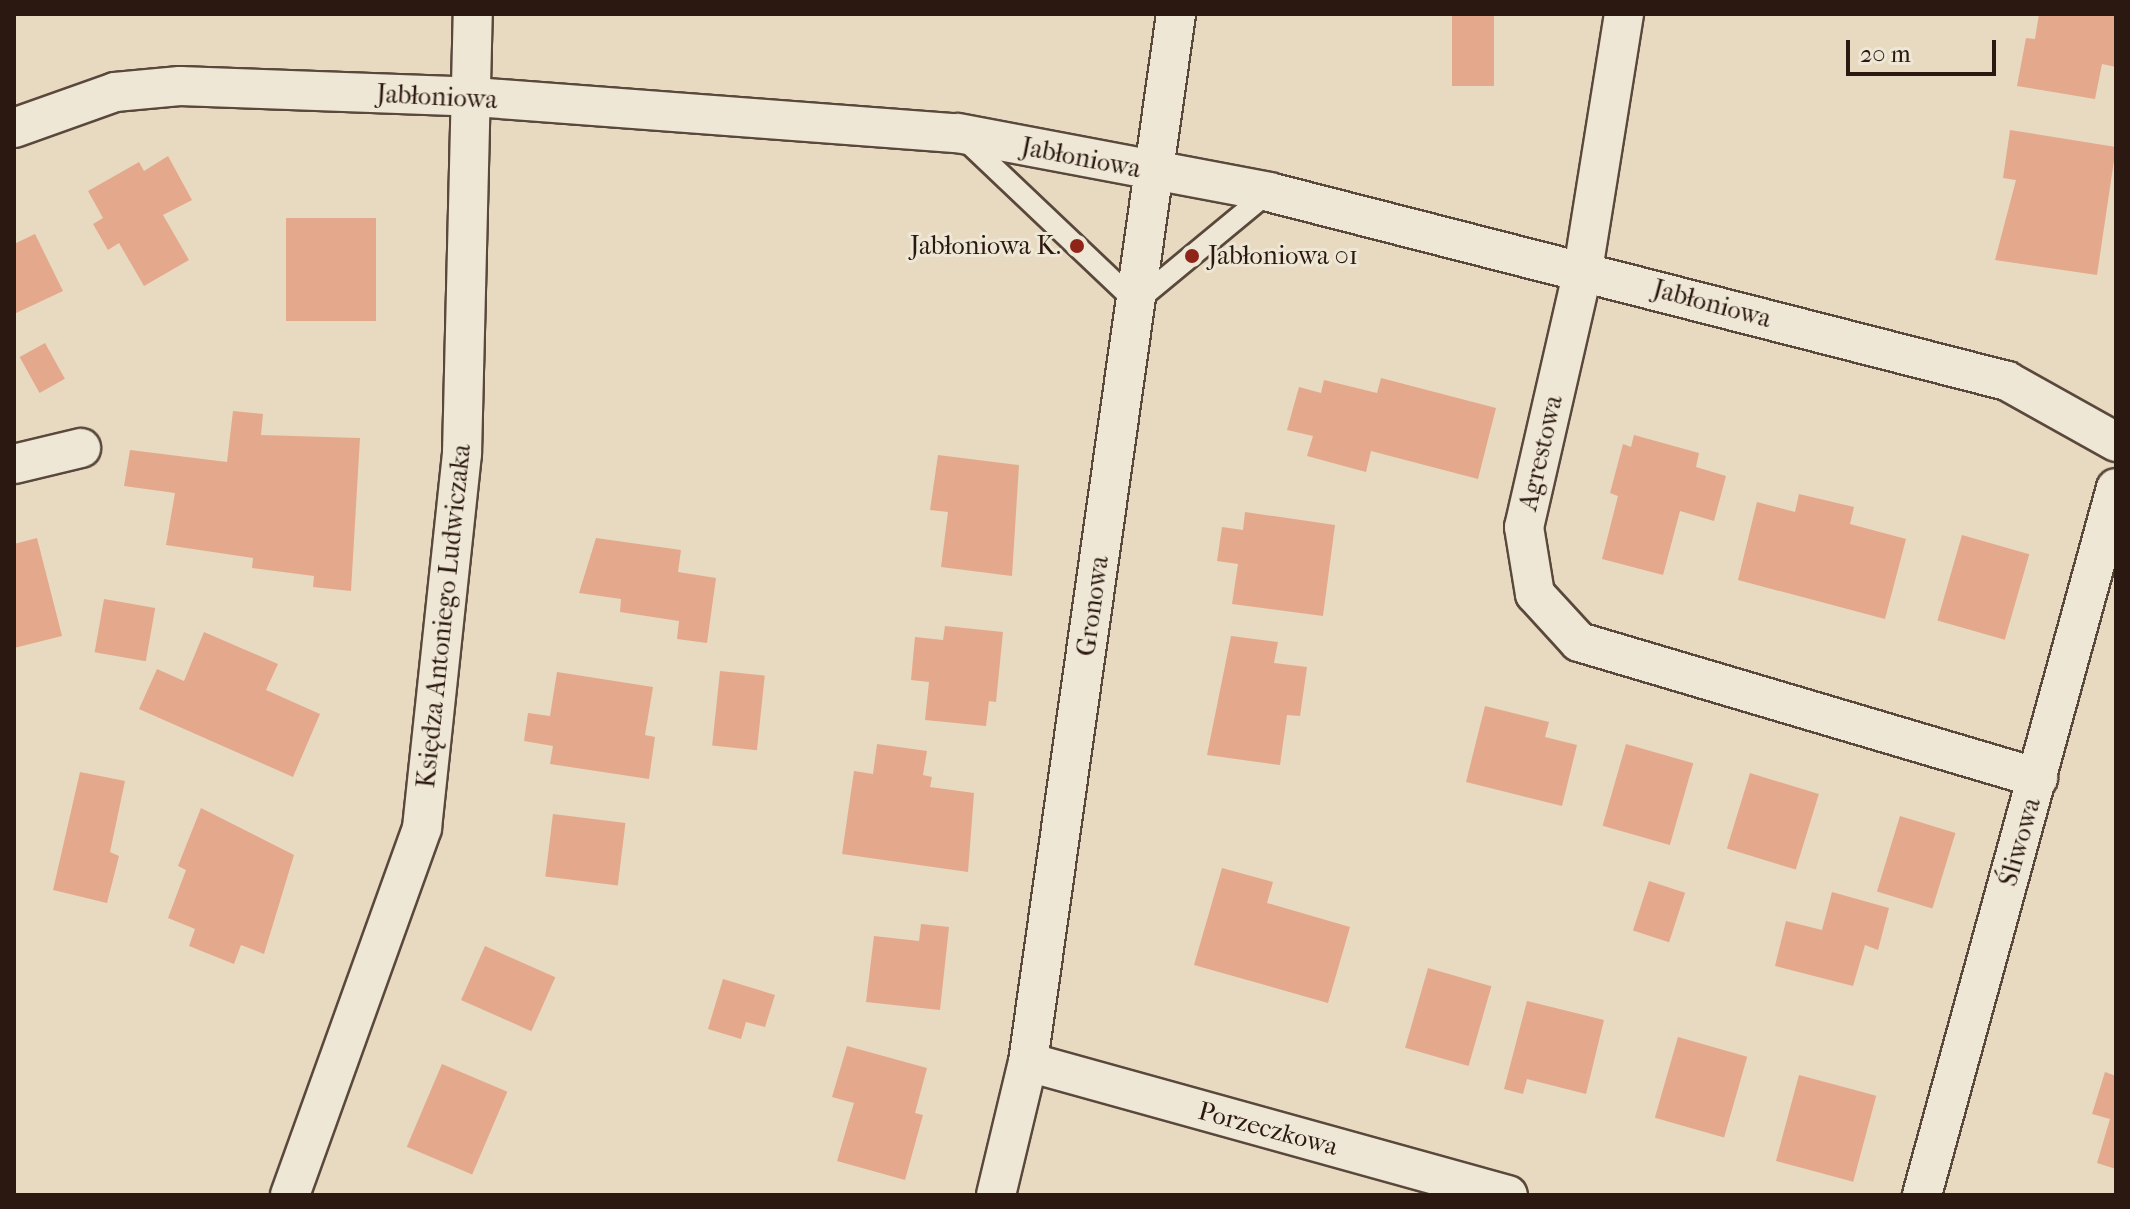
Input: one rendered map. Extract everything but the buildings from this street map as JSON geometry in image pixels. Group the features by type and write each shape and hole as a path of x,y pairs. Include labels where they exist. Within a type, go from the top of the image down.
{"street":[{"name":"Księdza Antoniego Ludwiczaka","path":"290,1195 422,828 462,454 462,272 474,97 473,14"},
{"name":"Gronowa","path":"996,1195 1028,1062 1176,14"},
{"name":"Agrestowa","path":"1624,14 1583,270 1524,527 1535,594 1579,642 2038,778"},
{"name":"Jabłoniowa","path":"14,128 115,92 180,86 474,97 958,133 1269,192 2007,381 2116,442"},
{"path":"14,464 81,448"},
{"name":"Śliwowa","path":"1922,1195 2116,488"},
{"name":"Porzeczkowa","path":"1028,1062 1508,1195"}],"lane":[{"path":"958,133 1136,302 1269,192"}],"place":[{"name":"Jabłoniowa K.","path":"1077,246"},
{"name":"Jabłoniowa 01","path":"1192,256"}]}
